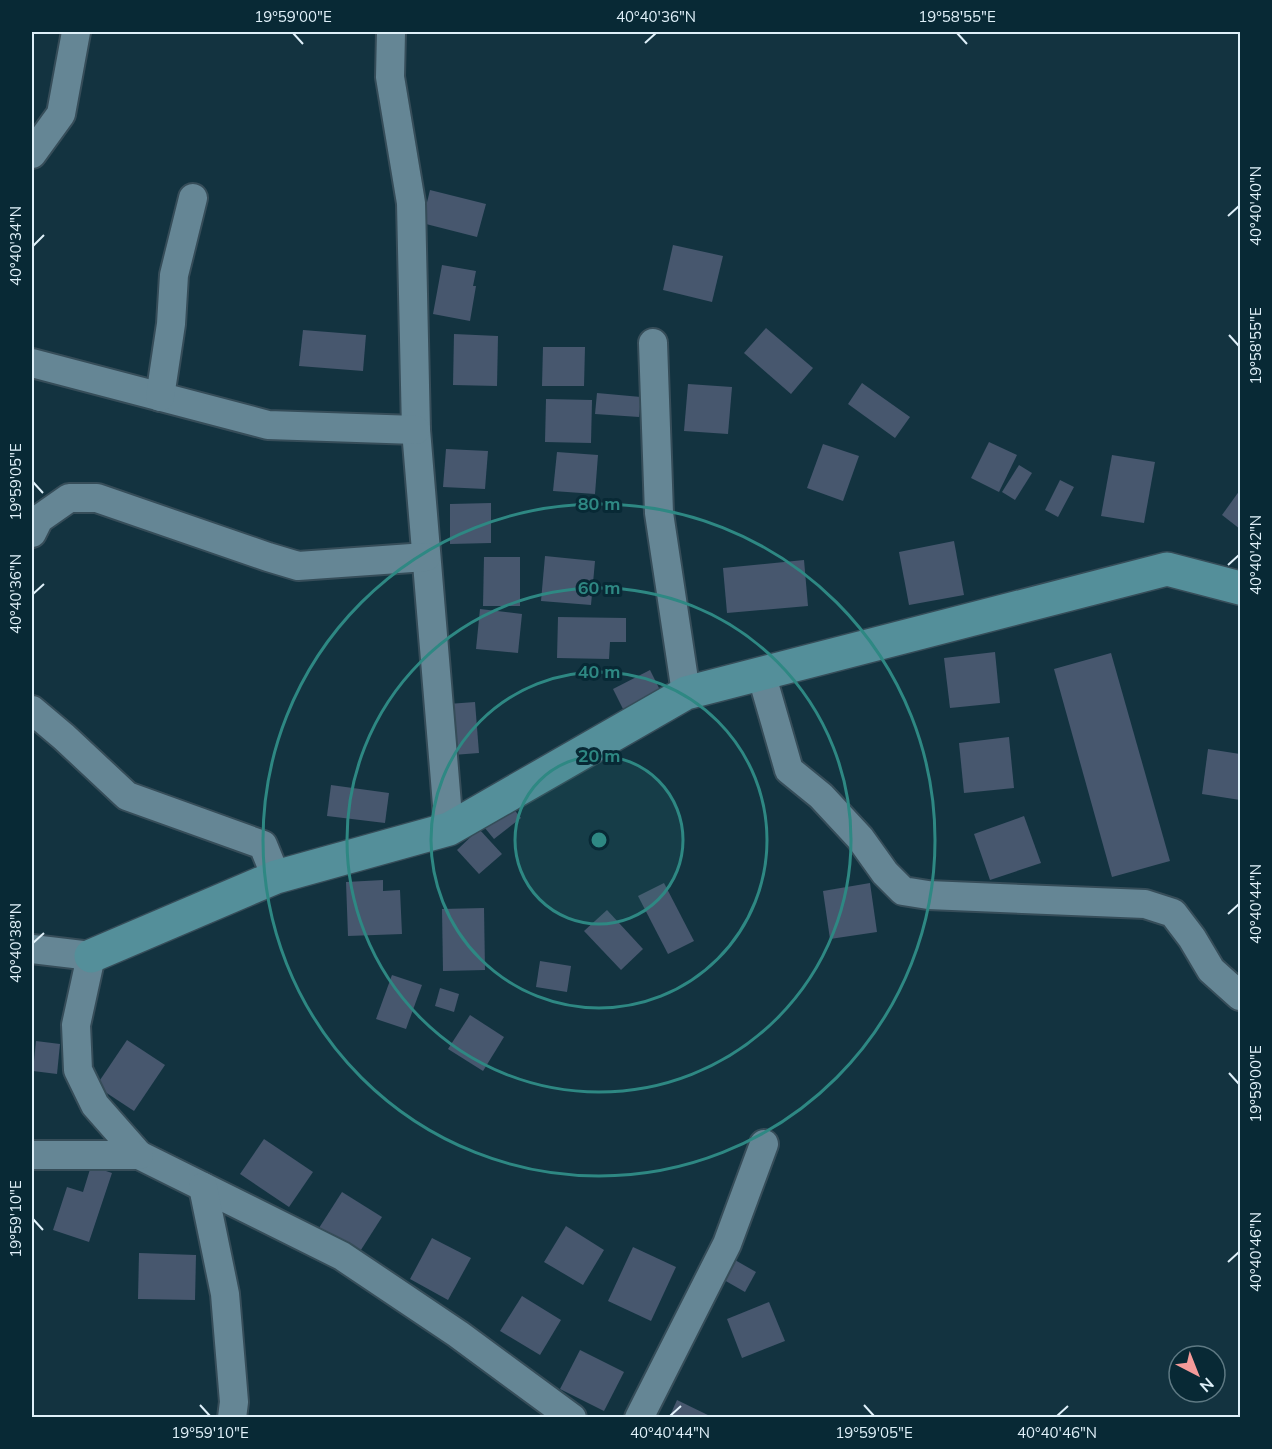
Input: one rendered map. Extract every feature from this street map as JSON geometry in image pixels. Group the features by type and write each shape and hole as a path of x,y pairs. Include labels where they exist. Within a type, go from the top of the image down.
{"street":[{"path":"32,154 61,114 76,32"},
{"path":"391,32 390,77 411,203 416,430 449,829"},
{"path":"160,397 171,324 174,275 193,198"},
{"path":"653,344 660,513 686,693"},
{"path":"32,363 268,425 416,430"},
{"path":"32,533 39,519 69,498 97,498 298,566 426,557"},
{"path":"32,949 92,956 276,876 449,829 686,693 1167,569 1240,588"},
{"path":"761,673 789,770 821,796 860,838 885,873 903,891 928,895 1145,904 1173,913 1192,938 1211,970 1240,996"},
{"path":"32,710 127,796 263,845 276,876"},
{"path":"92,956 76,1025 78,1070 95,1106 139,1155 342,1257 458,1334 572,1418"},
{"path":"639,1418 727,1244 764,1144"},
{"path":"32,1155 139,1155"},
{"path":"203,1187 225,1294 234,1402 232,1418"}],"building":[{"path":"430,190 486,204 477,237 422,223"},
{"path":"673,245 723,256 712,302 663,290"},
{"path":"442,265 476,271 470,321 433,314"},
{"path":"766,328 813,368 791,394 744,353"},
{"path":"303,330 366,335 363,371 299,366"},
{"path":"454,334 498,336 497,386 453,385"},
{"path":"543,347 585,347 584,386 542,386"},
{"path":"862,383 910,417 895,438 848,404"},
{"path":"688,384 732,387 728,434 684,431"},
{"path":"597,393 641,397 639,417 595,414"},
{"path":"546,399 592,400 591,443 545,442"},
{"path":"989,442 1017,455 999,492 971,478"},
{"path":"823,444 859,456 843,501 807,488"},
{"path":"446,449 488,451 485,489 443,487"},
{"path":"557,452 598,455 595,494 553,491"},
{"path":"1112,455 1155,462 1144,523 1101,516"},
{"path":"1019,465 1032,473 1015,500 1002,492"},
{"path":"1060,480 1074,487 1058,517 1045,510"},
{"path":"1240,490 1240,529 1222,515"},
{"path":"491,503 491,543 450,544 450,504"},
{"path":"954,541 964,595 909,605 899,552"},
{"path":"545,556 595,561 591,605 541,601"},
{"path":"484,557 520,557 520,606 483,606"},
{"path":"804,560 808,606 727,613 723,568"},
{"path":"480,609 522,614 518,653 476,649"},
{"path":"558,617 626,618 626,642 610,642 609,659 557,658"},
{"path":"995,652 1000,703 950,708 944,658"},
{"path":"1111,653 1170,861 1112,877 1054,669"},
{"path":"650,670 660,690 623,709 613,689"},
{"path":"475,702 479,753 453,755 448,704"},
{"path":"1009,737 1014,788 964,793 959,743"},
{"path":"1208,749 1240,754 1240,800 1202,794"},
{"path":"331,785 389,793 385,823 327,816"},
{"path":"507,801 521,818 494,839 480,822"},
{"path":"1024,816 1041,863 990,880 974,834"},
{"path":"479,829 502,854 479,874 457,850"},
{"path":"383,880 383,891 400,890 402,934 348,936 346,882"},
{"path":"664,883 694,941 668,954 638,896"},
{"path":"870,883 877,932 830,939 823,891"},
{"path":"484,908 485,970 443,971 442,909"},
{"path":"607,910 643,949 621,970 584,931"},
{"path":"540,961 571,966 567,992 536,987"},
{"path":"392,975 422,985 406,1029 376,1019"},
{"path":"440,988 459,994 454,1012 435,1006"},
{"path":"470,1015 504,1037 483,1071 448,1049"},
{"path":"127,1040 165,1065 134,1111 96,1086"},
{"path":"36,1041 60,1044 57,1074 33,1071"},
{"path":"264,1139 313,1172 289,1207 240,1174"},
{"path":"91,1166 112,1173 89,1242 53,1230 67,1187 83,1192"},
{"path":"342,1192 382,1217 359,1253 319,1228"},
{"path":"566,1226 604,1250 583,1285 544,1262"},
{"path":"432,1238 471,1258 448,1300 410,1279"},
{"path":"633,1247 676,1267 651,1321 608,1301"},
{"path":"139,1253 196,1255 195,1300 138,1299"},
{"path":"735,1260 756,1272 745,1292 724,1280"},
{"path":"522,1296 561,1320 540,1355 500,1331"},
{"path":"769,1302 785,1341 742,1358 727,1319"},
{"path":"580,1350 624,1372 604,1411 560,1389"},
{"path":"677,1400 714,1418 669,1418"}]}
